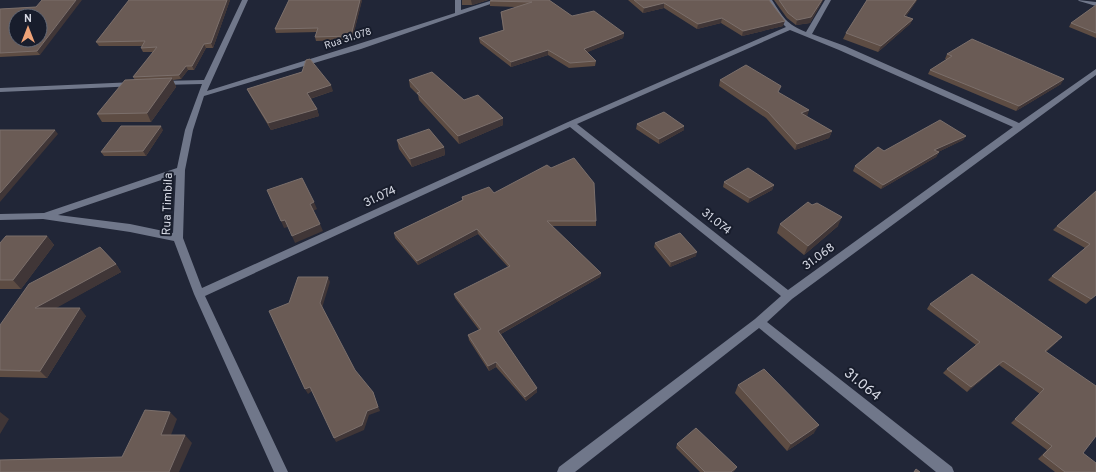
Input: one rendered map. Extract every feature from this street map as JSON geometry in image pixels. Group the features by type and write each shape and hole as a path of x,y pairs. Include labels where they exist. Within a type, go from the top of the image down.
{"street":[{"name":"Rua Timbila","path":"245,0 201,95 190,130 181,170 178,238 199,294 281,472"},
{"path":"458,0 458,13"},
{"name":"Rua 31.078","path":"201,95 358,47 499,0"},
{"path":"769,0 782,20 790,28 842,48 1020,127"},
{"path":"808,34 828,0"},
{"path":"1081,0 1096,4"},
{"name":"31.074","path":"199,294 571,124 790,28"},
{"name":"31.068","path":"564,472 759,322 788,296 1096,71"},
{"path":"0,90 207,82"},
{"name":"31.074","path":"571,124 788,296"},
{"path":"43,216 181,170"},
{"path":"0,217 43,216 130,228 178,238"},
{"name":"31.064","path":"759,322 947,472"}],"building":[{"path":"42,0 76,0 48,37 48,8 18,8 36,7"},
{"path":"129,0 227,0 211,43 204,44 192,66 186,66 179,75 133,77 157,47 141,48 145,41 96,42"},
{"path":"289,0 360,0 351,36 315,37 318,28 275,29"},
{"path":"549,0 572,16 594,11 624,33 584,49 596,61 570,63 548,50 511,62 479,38 504,30 501,12 532,2 490,1"},
{"path":"634,0 769,0 785,21 743,31 722,18 698,24 664,3 644,8"},
{"path":"779,0 822,0 811,17 797,20 788,13"},
{"path":"867,0 916,0 904,16 913,19 881,46 846,33"},
{"path":"1096,5 1096,33 1071,23"},
{"path":"0,9 8,9 8,48 39,48 37,51 0,53"},
{"path":"972,39 1064,79 1019,106 930,70 952,56 947,54"},
{"path":"310,59 331,85 307,93 317,109 268,123 247,89 302,72 306,60"},
{"path":"746,65 781,86 778,92 809,110 801,113 832,131 797,144 768,112 720,80"},
{"path":"432,72 464,100 478,95 503,118 458,136 417,93 420,92 409,80"},
{"path":"172,78 147,113 97,114 125,80"},
{"path":"664,112 684,126 659,139 637,124"},
{"path":"940,120 966,136 934,150 939,152 883,185 855,166 878,147 884,151"},
{"path":"121,126 161,126 143,151 101,152"},
{"path":"429,129 444,147 410,159 397,140"},
{"path":"0,130 55,130 0,193"},
{"path":"574,158 594,183 596,221 547,221 601,273 498,331 537,388 525,397 496,362 488,366 468,335 481,329 454,294 510,266 477,229 417,261 394,233 463,200 462,197 489,187 494,193 547,165 551,168"},
{"path":"748,168 774,185 750,198 724,182"},
{"path":"302,178 314,202 310,204 320,224 292,236 285,220 281,221 267,190"},
{"path":"1096,191 1096,295 1091,299 1052,276 1090,244 1057,226"},
{"path":"808,202 812,205 817,203 842,217 808,246 780,224"},
{"path":"680,233 697,252 671,262 655,243"},
{"path":"6,236 47,236 13,280 0,280 0,243"},
{"path":"100,247 116,264 35,308 80,308 40,371 0,370 0,325 29,284"},
{"path":"972,274 1062,337 1045,351 1096,386 1096,436 1083,453 1096,463 1096,472 1065,472 1043,455 1052,446 1015,419 1044,389 1003,361 971,387 947,369 980,342 930,304"},
{"path":"298,277 328,277 320,303 355,370 373,392 378,407 367,411 362,425 334,438 310,387 305,389 269,311 289,303"},
{"path":"764,369 819,425 791,444 738,385"},
{"path":"145,410 170,412 161,435 185,435 169,472 0,472 0,460 122,457"},
{"path":"696,428 737,467 731,472 705,472 677,444"}]}
